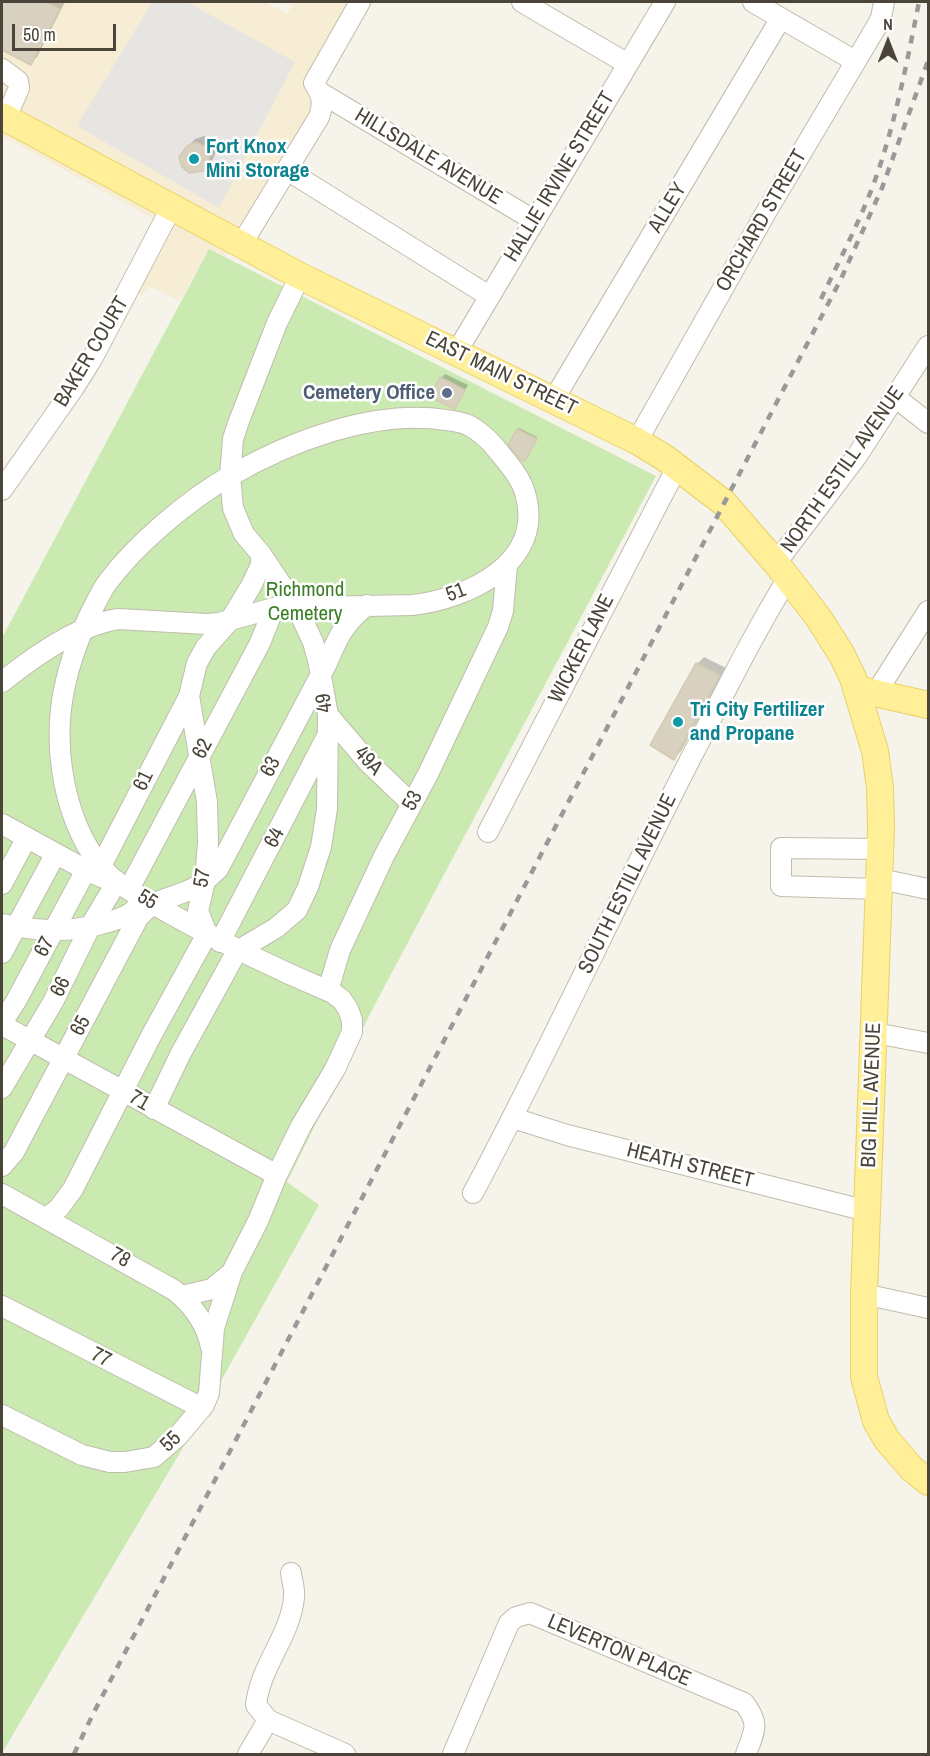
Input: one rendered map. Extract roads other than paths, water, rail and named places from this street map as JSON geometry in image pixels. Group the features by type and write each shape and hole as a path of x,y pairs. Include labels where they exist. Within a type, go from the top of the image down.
{"main road":[{"name":"EAST MAIN STREET","path":"4,117 300,276 638,441 724,503 782,570 829,633 866,691"},
{"path":"866,691 928,705"},
{"name":"BIG HILL AVENUE","path":"866,691 880,788 881,849 864,1294 864,1377 876,1421 887,1440 911,1468 928,1482"}],"street":[{"path":"241,245 319,117 322,107 321,93 314,83 360,2"},
{"path":"522,2 628,64"},
{"name":"HALLIE IRVINE STREET","path":"456,353 665,2"},
{"path":"753,2 855,61"},
{"name":"ORCHARD STREET","path":"638,441 765,214 881,18 884,2"},
{"name":"ALLEY","path":"554,399 781,18"},
{"path":"2,69 18,81 19,88 4,117"},
{"name":"HILLSDALE AVENUE","path":"321,93 535,221"},
{"path":"287,170 489,296"},
{"name":"BAKER COURT","path":"2,490 92,359 171,208"},
{"name":"49","path":"154,1109 181,1053 221,942 286,921 297,910 318,861 327,809 328,724 321,673 313,642 297,608 261,554 244,534 233,508 230,476 233,439 239,421 277,323 300,276"},
{"name":"NORTH ESTILL AVENUE","path":"782,570 928,346"},
{"path":"895,397 928,423"},
{"name":"51","path":"2,682 83,630 105,621 207,624 274,608 428,603 462,593 494,577 507,565 520,545 526,526 528,509 525,491 513,470 490,441 469,425 420,417 382,421 344,429 316,436 230,476"},
{"name":"WICKER LANE","path":"488,832 677,467"},
{"path":"93,868 68,801 61,760 60,705 67,672 83,630 106,584 137,550 182,510 230,476"},
{"name":"57","path":"221,942 198,911 205,880 208,842 207,802 189,696 197,663 206,647 231,619 258,573 261,554"},
{"name":"53","path":"328,992 340,950 384,856 491,645 502,613 507,565"},
{"name":"SOUTH ESTILL AVENUE","path":"473,1193 513,1118 672,795 748,647 782,570"},
{"path":"462,593 482,594 491,600 502,613"},
{"name":"63","path":"9,926 53,930 92,925 129,914 136,909 135,893 164,898 188,891 218,869 346,622 367,604"},
{"name":"62","path":"135,893 200,754 260,643 274,608"},
{"path":"866,691 928,611"},
{"name":"61","path":"93,868 189,696"},
{"name":"49A","path":"328,724 412,804"},
{"name":"64","path":"221,942 317,758 328,724"},
{"name":"55","path":"2,824 55,855 93,868 221,942 328,992 342,1000 352,1020 352,1032 335,1069 301,1126 232,1272 221,1302 211,1350 212,1365 208,1393 202,1408 178,1436 154,1457 110,1462 82,1455 2,1414"},
{"path":"2,884 26,839"},
{"path":"881,849 781,848 781,886 880,884 928,889"},
{"path":"2,953 9,926 55,855"},
{"name":"67","path":"2,1024 53,930 93,868"},
{"name":"66","path":"2,1088 53,1002 92,925 135,893"},
{"name":"65","path":"4,1195 8,1159 64,1059 132,928 145,910 135,893"},
{"path":"47,1218 59,1208 73,1189 123,1092 221,942"},
{"name":"71","path":"2,1024 277,1175"},
{"path":"875,1033 928,1043"},
{"name":"HEATH STREET","path":"513,1118 567,1135 867,1212"},
{"path":"72,1232 66,1220 66,1212 73,1189"},
{"name":"78","path":"4,1195 146,1272 182,1296 197,1312 204,1325 211,1350"},
{"name":"55","path":"182,1296 212,1289 222,1283 232,1272"},
{"path":"864,1294 928,1308"},
{"name":"77","path":"2,1306 202,1408"},
{"path":"291,1573 294,1597 286,1625 258,1688 256,1705 268,1720 345,1755"},
{"name":"LEVERTON PLACE","path":"453,1755 509,1623 516,1617 530,1613 744,1703 754,1716 755,1728 747,1755"},
{"path":"248,1755 268,1720"}],"railway":[{"path":"821,299 874,183 900,93 919,2"},
{"path":"74,1754 841,279 882,188 928,61"}],"place":[{"name":"Fort Knox Mini Storage","path":"194,159"},
{"name":"Cemetery Office","path":"447,393"},
{"name":"Tri City Fertilizer and Propane","path":"678,722"}],"park label":[{"name":"Richmond Cemetery","path":"305,602"}]}
